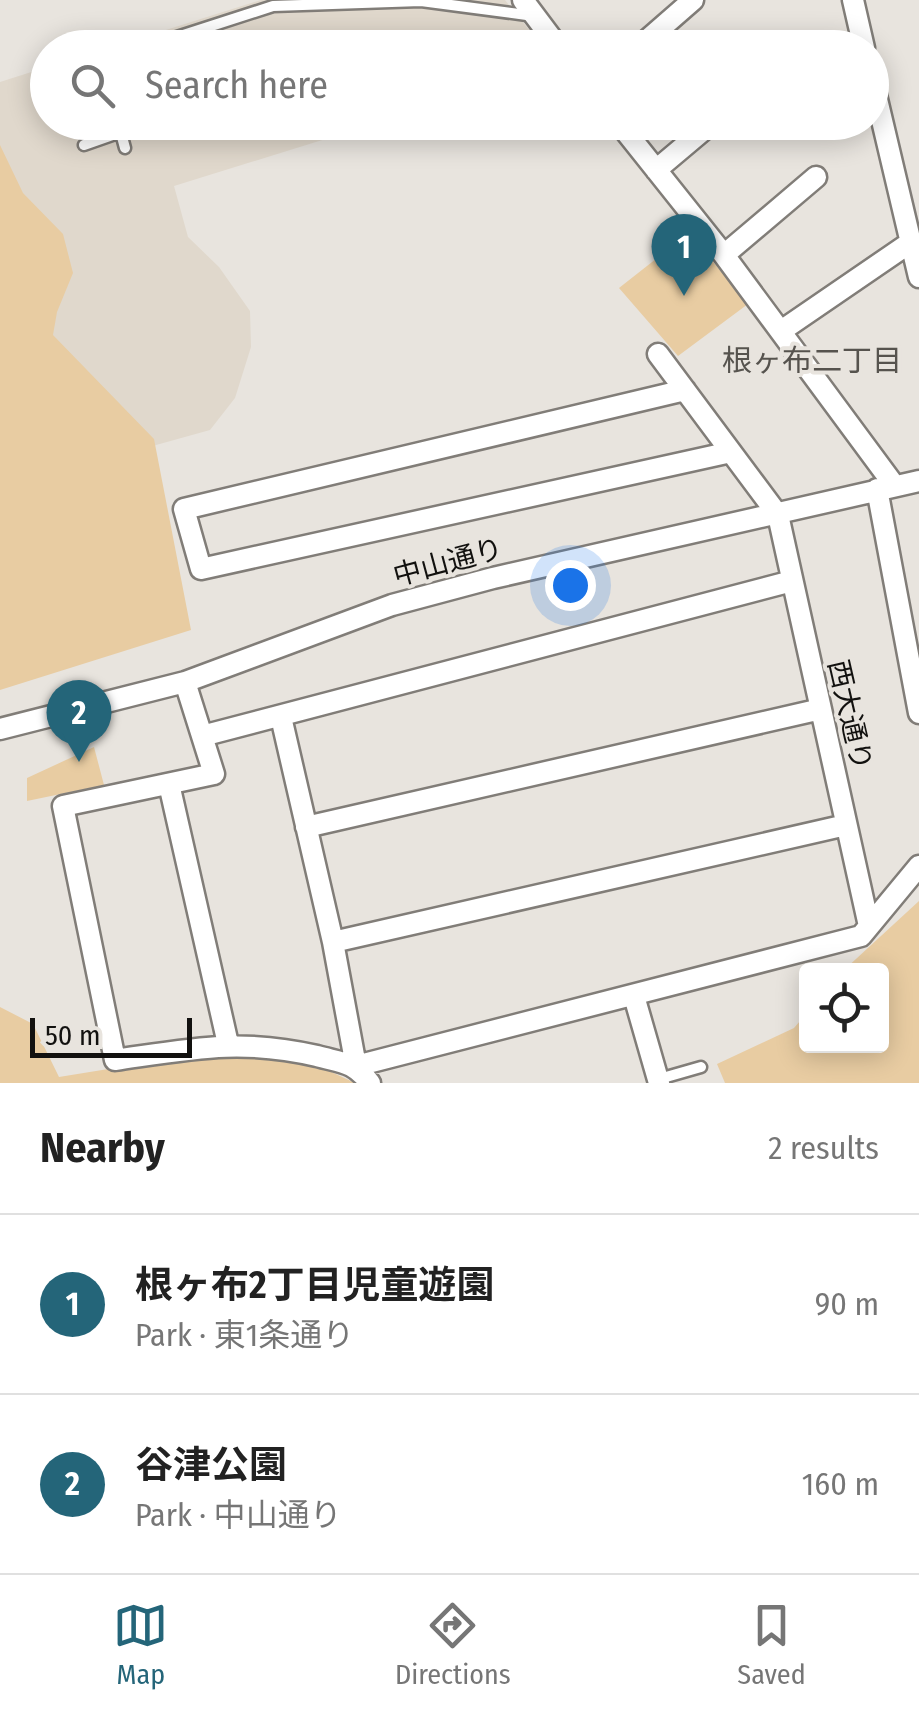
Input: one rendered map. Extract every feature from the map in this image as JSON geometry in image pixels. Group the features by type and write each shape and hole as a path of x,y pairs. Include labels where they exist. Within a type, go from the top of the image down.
{"street":[{"path":"659,30 693,0"},
{"path":"853,0 860,30"},
{"path":"529,8 546,30"},
{"path":"889,133 910,201 911,242 919,276"},
{"path":"632,140 781,331 886,487 919,713"},
{"path":"656,170 692,140"},
{"path":"724,254 816,177"},
{"path":"781,331 911,242"},
{"path":"658,354 778,515"},
{"path":"684,390 184,510 201,568 731,452"},
{"name":"中山通り","path":"0,729 185,682 408,600 919,481"},
{"name":"西大通り","path":"778,515 869,926"},
{"path":"202,736 792,580"},
{"path":"185,682 214,774 63,806 115,1060 228,1044 282,1048 363,1074 860,936 919,866"},
{"path":"306,827 820,708"},
{"path":"280,717 363,1074"},
{"path":"168,784 228,1044"},
{"path":"334,942 846,825"},
{"path":"634,996 658,1081"}],"lane":[{"path":"199,30 273,6 421,1 529,8"},
{"path":"84,145 94,140"},
{"path":"123,140 125,148"},
{"path":"658,1081 701,1067"}],"shaded area":[{"path":"261,0 505,0 529,30 166,30"},
{"path":"30,72 30,140 322,140 174,186 188,237 219,267 250,311 251,347 235,398 210,430 131,452 42,333 0,196 0,82"},
{"path":"0,145 23,193 63,234 73,273 57,312 53,335 154,439 191,630 0,690"},
{"path":"689,233 748,304 678,356 619,288"},
{"path":"94,747 104,785 27,801 27,778"},
{"path":"919,901 919,1083 725,1083 717,1064 799,1022 799,1053 889,1053 889,963 852,963"},
{"path":"0,1007 33,1024 59,1077 176,1058 245,1057 310,1062 355,1083 0,1083"}],"place":[{"name":"根ヶ布2丁目児童遊園","path":"684,296"},
{"name":"谷津公園","path":"79,762"}],"district":[{"name":"根ヶ布二丁目","path":"812,361"}]}
